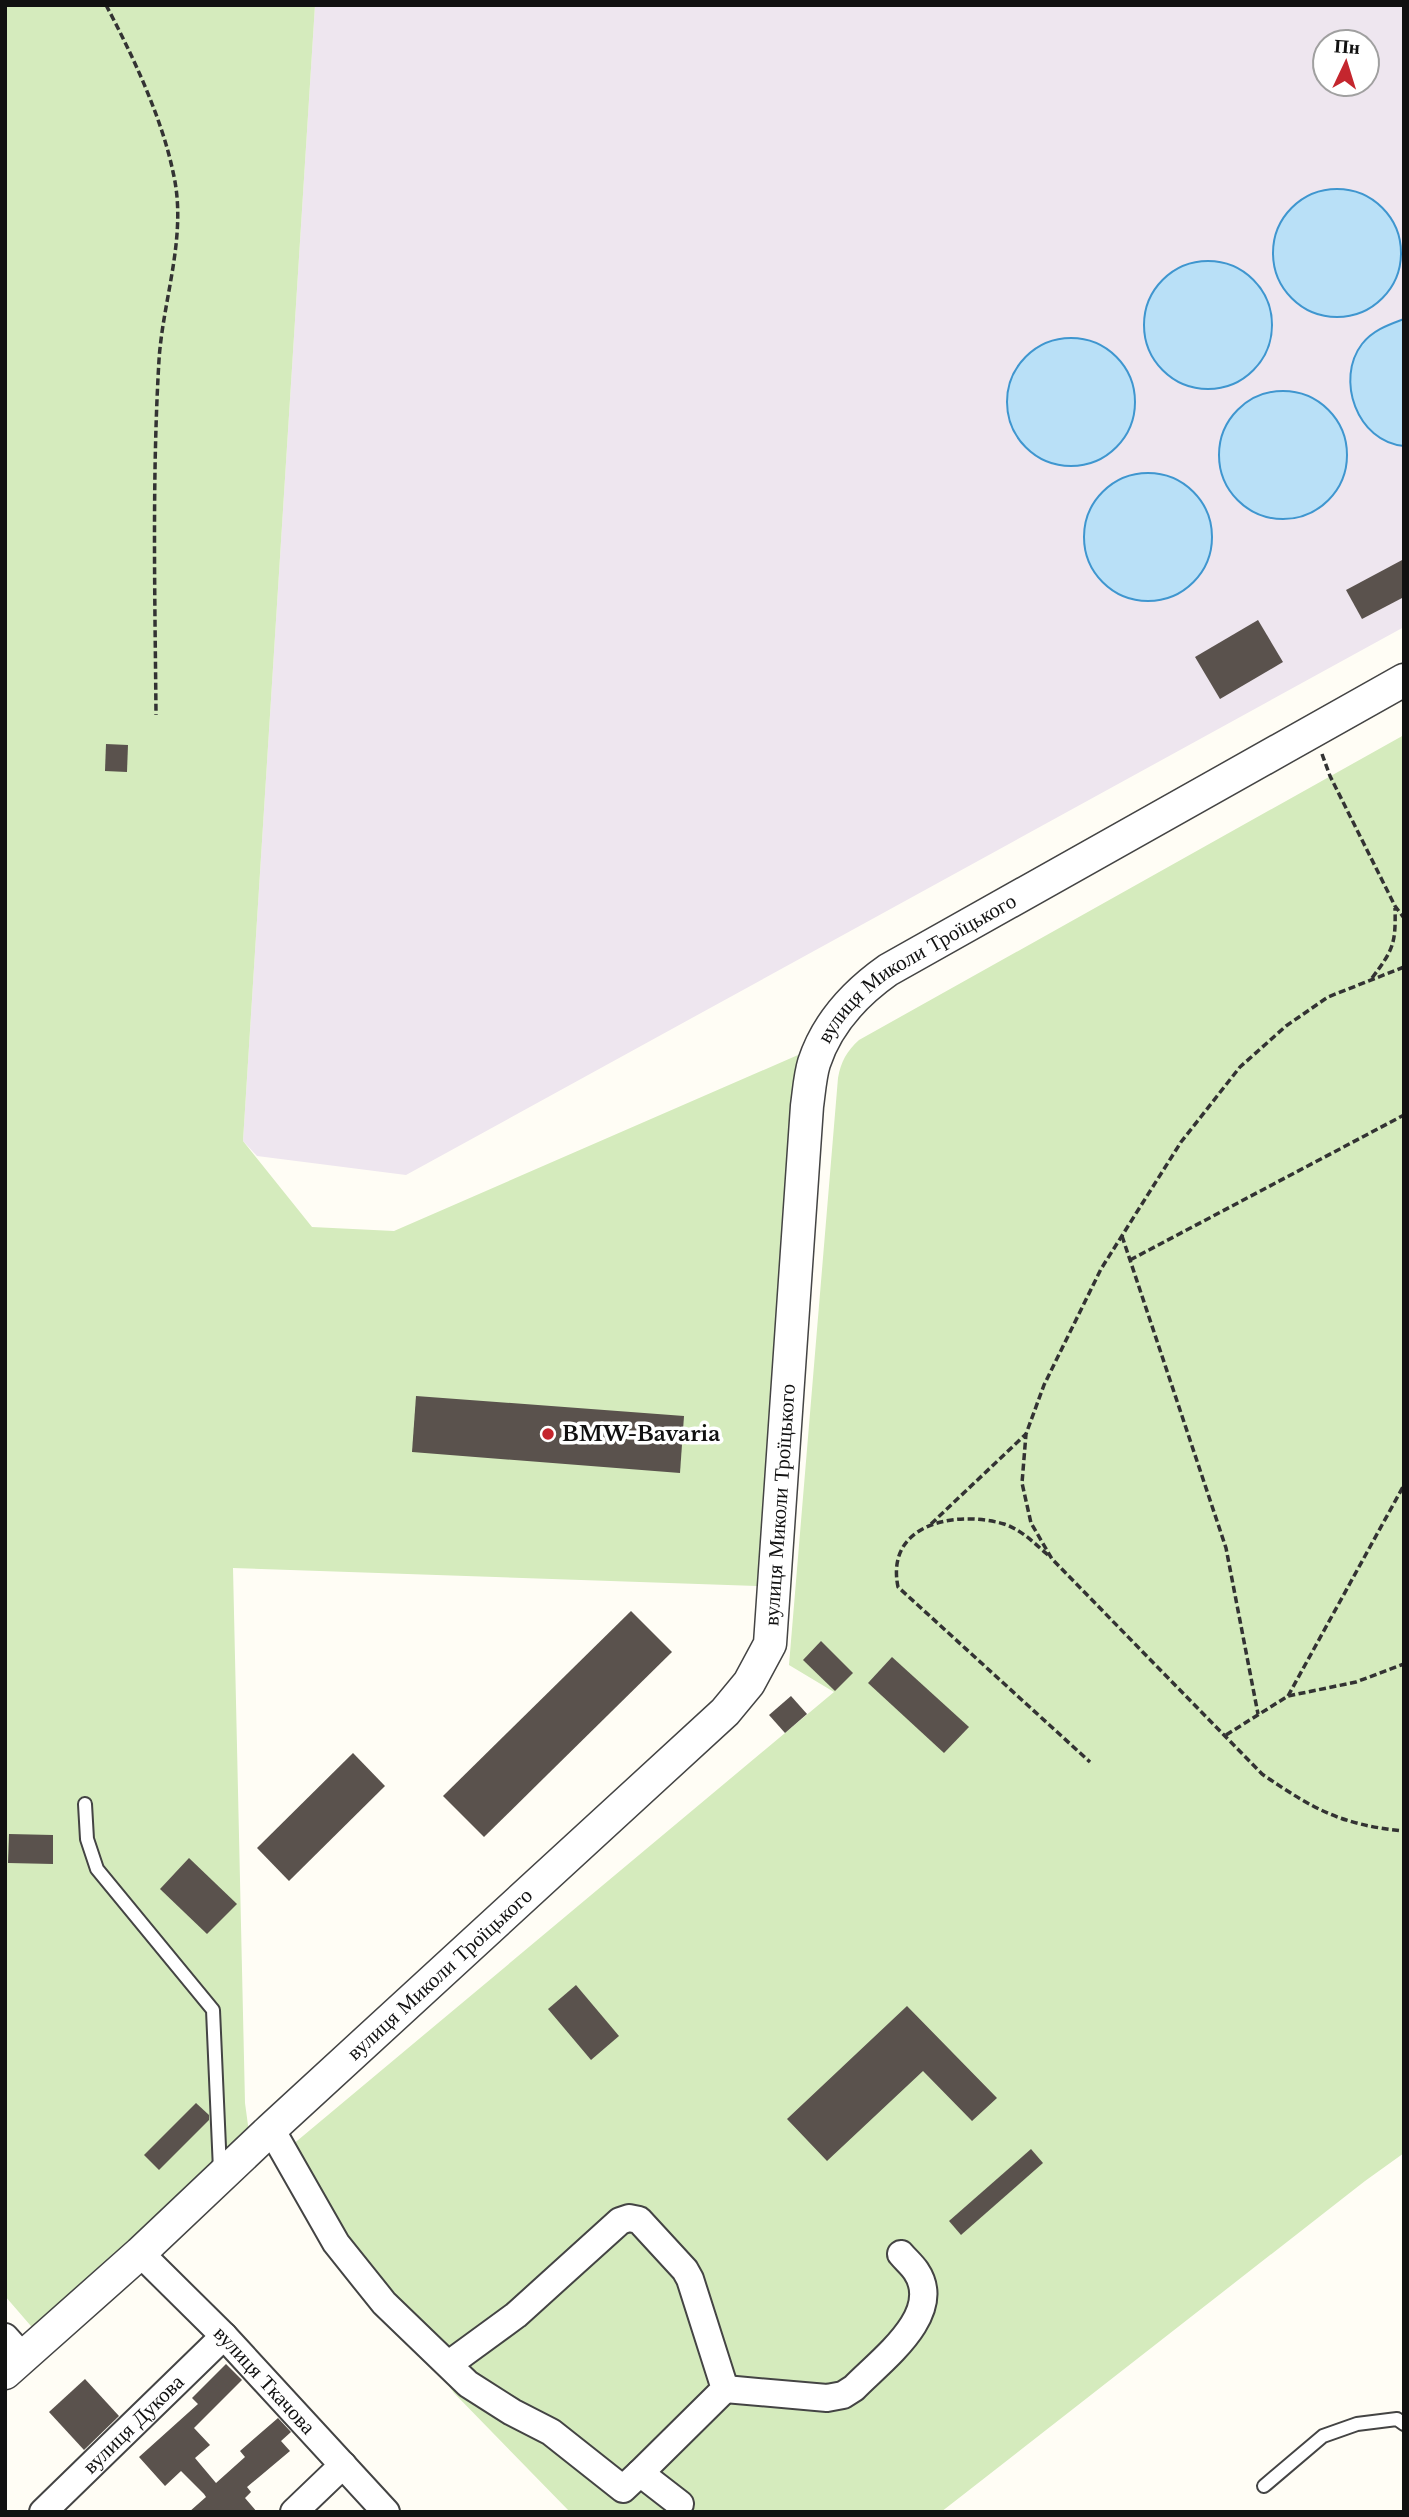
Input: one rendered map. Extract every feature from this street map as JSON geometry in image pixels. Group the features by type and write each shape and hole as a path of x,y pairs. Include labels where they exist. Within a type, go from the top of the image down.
{"street":[{"name":"вулиця Миколи Троїцького","path":"11,2356 140,2253 724,1712 749,1683 771,1644 807,1106 813,1065 827,1031 846,1006 867,985 888,970 1404,680"},
{"path":"271,2129 336,2243 384,2303 468,2384 512,2412 551,2432 622,2489 725,2389 827,2398 843,2395 855,2388 912,2328 922,2312 923,2290 917,2272 901,2254"},
{"path":"449,2364 516,2315 620,2221 629,2218 639,2220 685,2270 725,2389"},
{"name":"вулиця Ткачова","path":"140,2253 224,2336 386,2512"},
{"name":"вулиця Дукова","path":"43,2512 224,2336"},
{"path":"294,2512 343,2465"},
{"path":"640,2473 680,2504"}],"lane":[{"path":"85,1804 87,1839 97,1869 213,2010 220,2177"},
{"path":"1264,2486 1323,2436 1357,2424 1397,2419 1404,2424"}],"path":[{"path":"106,5 158,121 174,173 177,223 173,273 161,331 156,412 156,715"},
{"path":"1314,730 1329,776 1395,906 1404,918"},
{"path":"1371,979 1390,955 1396,936 1395,906"},
{"path":"1052,1559 1031,1523 1022,1483 1026,1434 1044,1385 1101,1269 1181,1142 1240,1067 1286,1026 1318,1004 1404,967"},
{"path":"1130,1260 1404,1115"},
{"path":"1122,1236 1226,1548 1258,1714"},
{"path":"1026,1434 900,1551 895,1570 898,1587 1090,1762"},
{"path":"1288,1696 1404,1485"},
{"path":"929,1526 950,1518 976,1518 1005,1524 1023,1532 1262,1774 1294,1796 1331,1816 1371,1828 1404,1831"},
{"path":"1225,1736 1288,1696 1356,1682 1404,1664"}],"shaded area":[{"path":"315,5 1404,5 1404,627 406,1175 257,1156 243,1141"}],"green space":[{"path":"5,5 315,5 243,1141 312,1227 394,1231 798,1055 757,1586 233,1568 245,2103 250,2140 43,2340 5,2296"},
{"path":"1404,735 1404,2153 941,2512 570,2512 454,2393 279,2156 834,1692 789,1665 838,1078 843,1061 851,1048 859,1040"}],"water":[{"path":"1337,189 1361,194 1382,208 1396,229 1401,253 1396,277 1382,298 1361,312 1337,317 1313,312 1292,298 1278,277 1273,253 1278,229 1292,208 1313,194"},
{"path":"1208,261 1232,266 1253,280 1267,301 1272,325 1267,349 1253,370 1232,384 1208,389 1184,384 1163,370 1149,349 1144,325 1149,301 1163,280 1184,266"},
{"path":"1404,319 1404,446 1388,442 1374,433 1363,421 1355,407 1351,374 1354,358 1366,339 1381,328"},
{"path":"1071,338 1095,343 1116,357 1130,378 1135,402 1130,426 1116,447 1095,461 1071,466 1047,461 1026,447 1012,426 1007,402 1012,378 1026,357 1047,343"},
{"path":"1283,391 1307,396 1328,410 1342,431 1347,455 1342,479 1328,500 1307,514 1283,519 1259,514 1238,500 1224,479 1219,455 1224,431 1238,410 1259,396"},
{"path":"1148,473 1172,478 1193,492 1207,513 1212,537 1207,561 1193,582 1172,596 1148,601 1124,596 1103,582 1089,561 1084,537 1089,513 1103,492 1124,478"}],"building":[{"path":"1404,559 1404,597 1362,619 1346,590"},
{"path":"1258,620 1283,662 1220,699 1195,657"},
{"path":"106,744 128,745 127,772 105,771"},
{"name":"BMW-Bavaria","path":"416,1396 684,1416 680,1473 412,1452"},
{"path":"631,1611 672,1652 484,1837 443,1796"},
{"path":"821,1641 853,1673 835,1691 803,1660"},
{"path":"892,1657 969,1727 944,1753 868,1683"},
{"path":"791,1696 807,1714 785,1733 769,1715"},
{"path":"353,1753 385,1786 289,1881 257,1848"},
{"path":"9,1834 53,1835 53,1864 8,1863"},
{"path":"189,1858 237,1904 207,1934 160,1889"},
{"path":"576,1985 619,2036 591,2060 548,2009"},
{"path":"907,2006 997,2098 972,2121 923,2071 827,2161 787,2119"},
{"path":"196,2103 209,2115 209,2120 159,2170 144,2155"},
{"path":"1031,2149 1043,2163 961,2235 949,2221"},
{"path":"226,2364 242,2380 194,2428 210,2445 195,2458 216,2483 245,2457 240,2451 278,2418 291,2432 281,2441 290,2451 247,2487 251,2492 245,2498 257,2512 189,2512 206,2497 204,2494 181,2471 165,2486 139,2457 198,2404 192,2398"},
{"path":"85,2379 119,2416 84,2450 49,2412"}],"place":[{"name":"BMW-Bavaria","path":"548,1434"}]}
